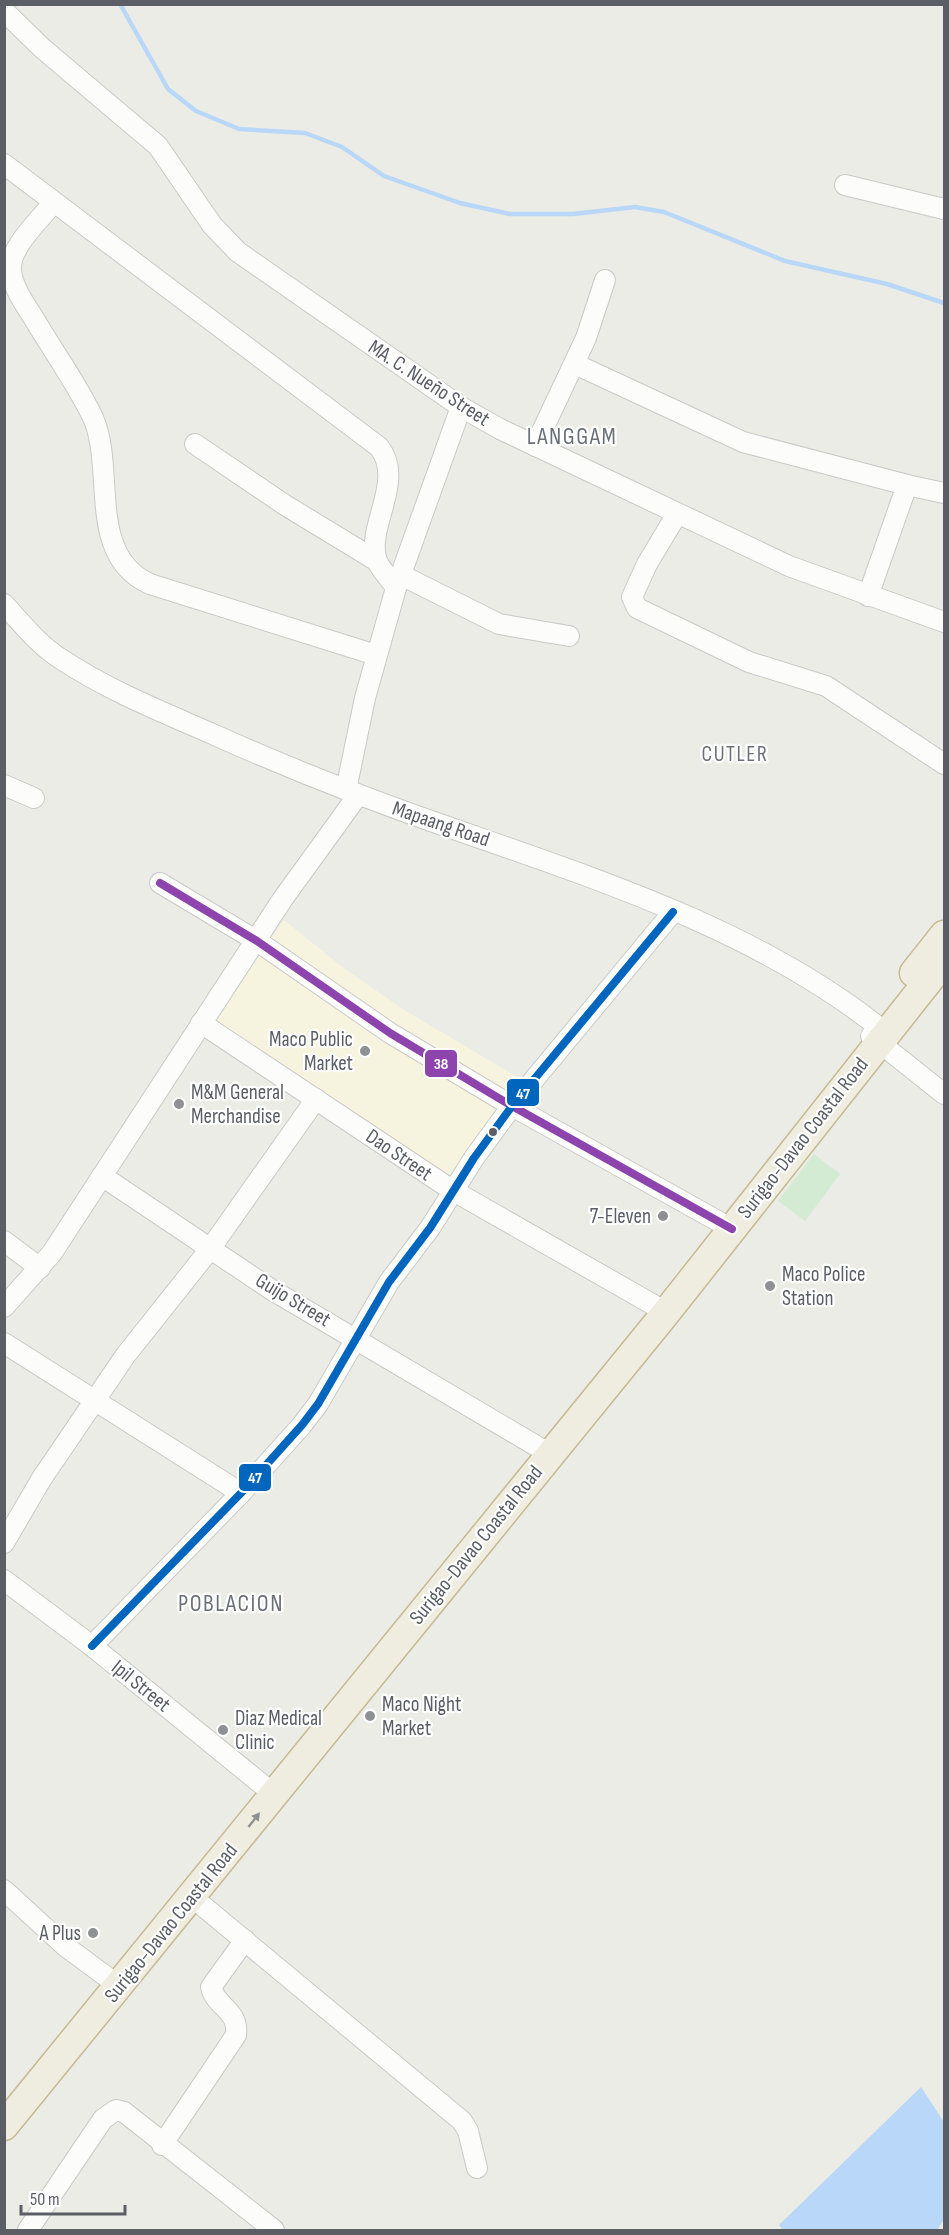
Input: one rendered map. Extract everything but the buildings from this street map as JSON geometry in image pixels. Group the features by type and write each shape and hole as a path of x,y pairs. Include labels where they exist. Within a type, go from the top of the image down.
{"highway":[{"name":"Surigao-Davao Coastal Road","path":"4,2126 112,1981 658,1309 876,1033 945,935"},
{"name":"Surigao-Davao Coastal Road","path":"876,1033 945,961"},
{"name":"Surigao-Davao Coastal Road","path":"4,2099 192,1898 267,1789"}],"street":[{"name":"MA. C. Nueño Street","path":"4,11 42,48 158,146 212,225 238,252 461,407 535,446 789,566 945,622"},
{"path":"4,164 379,447 389,464 378,534 377,561"},
{"path":"845,185 945,209"},
{"path":"53,203 18,247 11,270 20,297 93,419 108,522 113,541 125,568 131,575 159,588 376,655"},
{"path":"535,446 575,364 596,314 605,280"},
{"path":"575,364 743,442 945,493"},
{"path":"4,1307 40,1268 257,941 352,793 376,655 398,581 461,407"},
{"path":"195,444 285,505 377,561 398,581 499,624 569,636"},
{"path":"868,596 907,485"},
{"path":"677,514 637,583 632,597 637,608 749,662 826,686 945,764"},
{"name":"Mapaang Road","path":"4,604 42,644 82,672 210,733 352,793 560,866 673,912 794,968 835,993 945,1094"},
{"path":"4,785 34,798"},
{"path":"160,883 257,941 355,1011 512,1106 725,1224"},
{"path":"92,1646 241,1493 318,1404 389,1282 430,1228 452,1190 512,1106 673,912"},
{"name":"Dao Street","path":"201,1023 452,1190 658,1309"},
{"path":"4,1543 42,1478 125,1356 210,1249 316,1100"},
{"name":"Guijo Street","path":"102,1176 272,1290 357,1337 544,1449"},
{"path":"4,1241 40,1268"},
{"path":"4,1343 241,1493"},
{"name":"Ipil Street","path":"4,1580 92,1646 267,1789"},
{"path":"4,1890 57,1939 112,1981"},
{"path":"192,1898 462,2121 468,2131 477,2168"},
{"path":"162,2145 236,2035 237,2025 231,2012 213,1993 212,1987 245,1940"},
{"path":"28,2230 103,2119 112,2111 124,2112 162,2145 274,2230"}],"shaded area":[{"name":"Maco Public Market","path":"284,920 341,966 401,1008 522,1080 447,1177 214,1021"}],"green space":[{"path":"814,1154 840,1174 805,1221 778,1201"}],"water":[{"path":"921,2087 944,2122 944,2220 937,2230 783,2230 779,2225"}],"waterway":[{"path":"120,4 168,89 196,111 239,129 305,133 342,147 384,176 460,203 510,214 573,214 635,207 664,212 785,261 887,284 944,303"}],"transit line":[{"name":"38","path":"160,883 257,941 390,1033 512,1106 732,1229"},
{"name":"47","path":"92,1646 241,1493 302,1425 318,1404 389,1282 430,1228 474,1158 512,1106 673,912"}],"place":[{"name":"Maco Public Market","path":"365,1051"},
{"name":"M&M General Merchandise","path":"179,1104"},
{"name":"7-Eleven","path":"663,1216"},
{"name":"Maco Police Station","path":"770,1286"},
{"name":"Maco Night Market","path":"370,1716"},
{"name":"Diaz Medical Clinic","path":"223,1730"},
{"name":"A Plus","path":"93,1933"}],"district":[{"name":"LANGGAM","path":"572,436"},
{"name":"CUTLER","path":"735,754"},
{"name":"POBLACION","path":"231,1603"}]}
